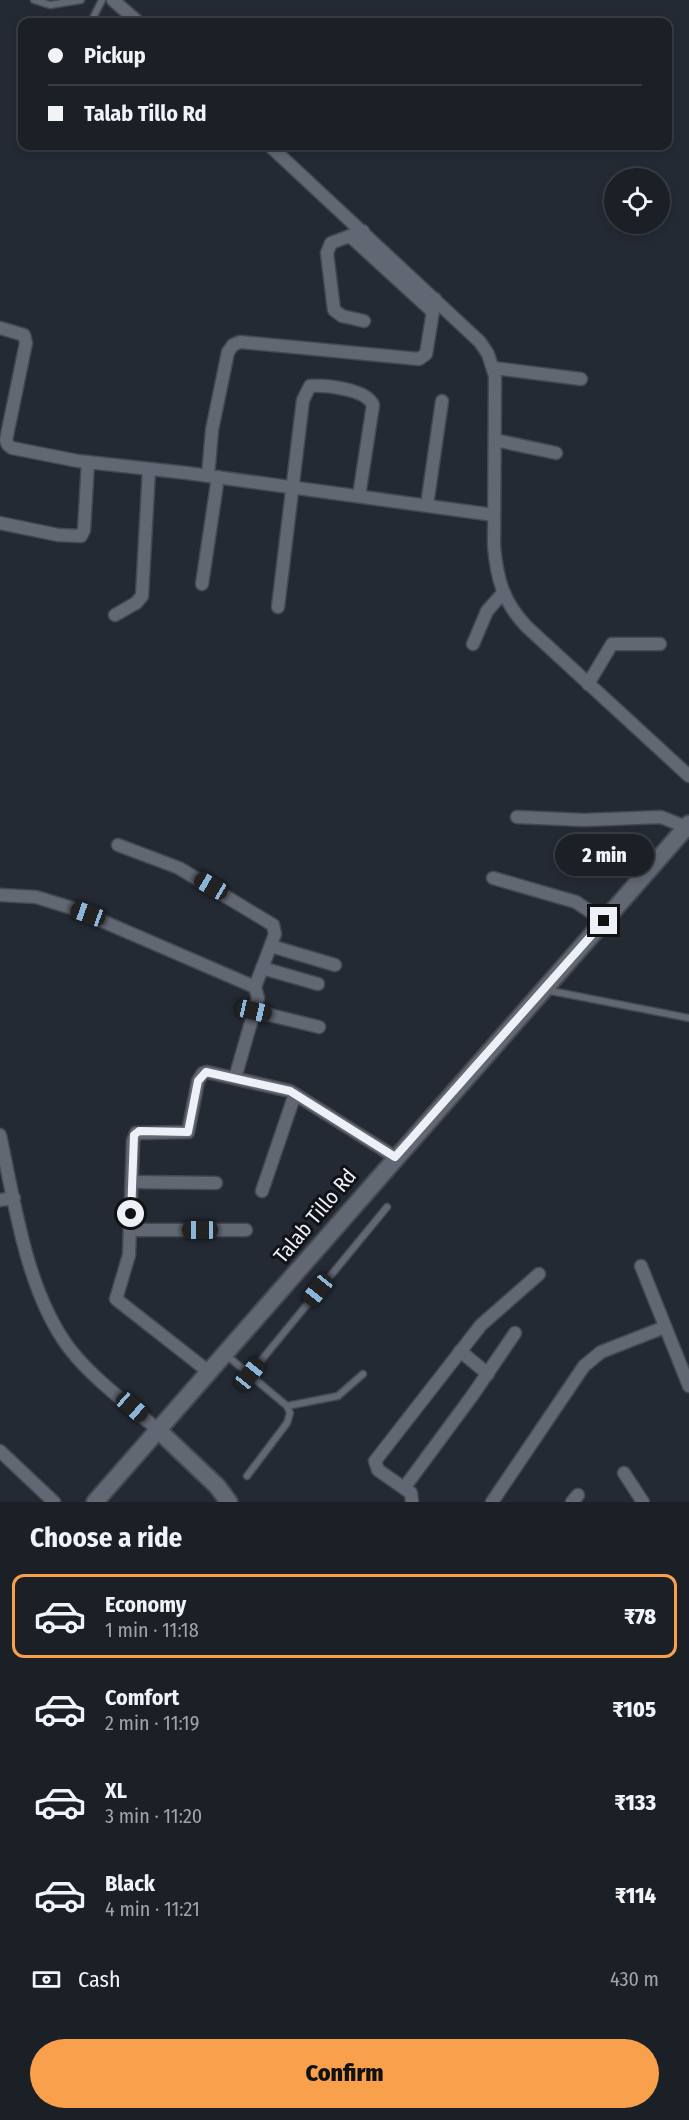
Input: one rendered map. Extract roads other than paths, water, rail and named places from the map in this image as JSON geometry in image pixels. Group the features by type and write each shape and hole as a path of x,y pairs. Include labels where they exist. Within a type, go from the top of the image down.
{"main road":[{"name":"Talab Tillo Rd","path":"95,1502 395,1157 688,826"},
{"path":"157,1429 217,1486 228,1502"}],"street":[{"path":"113,0 133,18"},
{"path":"274,150 356,234 434,306 480,342 494,368 494,514 498,598 472,644"},
{"path":"356,234 331,243 327,249 332,306 342,316 364,321"},
{"path":"202,584 213,476 212,430 228,352 233,345 240,342 419,359 426,354 434,306"},
{"path":"0,328 24,335 26,344 7,436 8,446 88,462 213,476 494,514"},
{"path":"494,368 580,379"},
{"path":"278,607 304,394 310,386 362,394 373,405 359,496"},
{"path":"427,505 442,401"},
{"path":"495,440 556,453"},
{"path":"0,523 58,535 81,536 84,530 88,462"},
{"path":"115,615 136,603 142,596 149,469"},
{"path":"498,598 526,627 689,776"},
{"path":"588,684 612,644 660,644"},
{"path":"517,817 584,820 661,817 688,826"},
{"path":"118,845 179,868 250,908 273,924 275,930 271,946 255,987"},
{"path":"493,878 576,902 604,921"},
{"path":"0,895 36,897 72,908 255,987 259,994 236,1078"},
{"path":"271,946 335,964"},
{"path":"262,968 318,984"},
{"path":"254,1011 319,1027"},
{"path":"209,1372 116,1299 129,1255 136,1133 187,1133 201,1075 207,1072 295,1094 395,1157"},
{"path":"262,1191 295,1094"},
{"path":"0,1134 2,1152 41,1297 59,1332 80,1361 157,1429"},
{"path":"132,1182 216,1183"},
{"path":"0,1200 14,1198"},
{"path":"131,1230 246,1230"},
{"path":"641,1266 689,1386"},
{"path":"412,1502 411,1493 378,1470 375,1461 489,1317 539,1274"},
{"path":"492,1502 584,1366 601,1352 665,1327"},
{"path":"404,1488 488,1374 515,1333"},
{"path":"460,1351 488,1374"},
{"path":"0,1451 54,1502"},
{"path":"624,1473 643,1502"}],"lane":[{"path":"34,0 60,5 81,0"},
{"path":"93,18 100,2"},
{"path":"545,990 689,1018"},
{"path":"250,1374 387,1207"},
{"path":"225,1353 287,1406 291,1413 287,1423 247,1476"},
{"path":"287,1406 338,1396 363,1374"}]}
